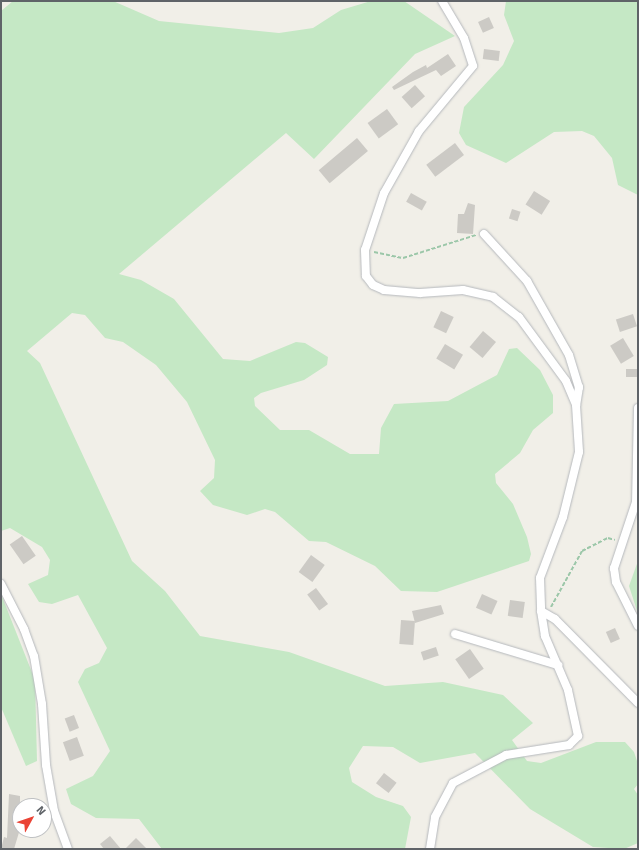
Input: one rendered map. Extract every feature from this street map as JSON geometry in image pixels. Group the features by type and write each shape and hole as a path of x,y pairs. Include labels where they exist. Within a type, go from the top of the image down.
{"street":[{"path":"442,1 464,38 472,59 471,73 419,131 384,193 365,250 368,282 384,290 476,291 506,306 553,362 576,405"},
{"path":"430,849 436,817 453,783 506,755 574,742 577,727 558,665 545,636 540,611 540,578 563,517 579,452 576,405 579,387 569,355 527,281 484,234"},
{"path":"638,408 636,502 620,542 614,568 616,582 638,626"},
{"path":"1,584 24,629 34,656 42,704 48,780 54,811 68,849"},
{"path":"540,611 549,614 638,703"},
{"path":"455,634 558,665"}],"path":[{"path":"365,250 403,258 484,234"},
{"path":"549,614 569,571 587,546 608,538 620,542"}],"green space":[{"path":"13,1 113,1 159,21 279,33 313,28 341,10 371,1 404,1 455,36 415,54 314,159 286,133 119,274 141,280 174,299 223,359 250,361 296,342 305,343 328,357 327,365 304,380 261,393 254,398 255,406 280,430 309,430 350,454 379,454 381,428 394,404 448,401 497,375 509,349 517,348 540,370 553,395 553,413 533,430 520,453 495,474 496,483 513,504 527,537 531,554 529,561 437,592 401,591 375,566 326,542 309,541 275,512 265,509 247,515 213,505 200,491 214,478 215,460 187,402 156,365 123,342 105,338 85,315 72,313 27,351 40,363 132,561 165,591 200,636 289,652 385,686 443,682 503,695 533,723 512,740 527,761 541,763 596,742 625,742 634,752 638,764 638,784 634,789 638,795 638,843 624,849 593,847 530,809 475,753 420,763 393,747 363,746 349,768 352,782 376,797 403,806 411,817 405,849 162,849 139,819 96,818 71,804 66,789 93,776 110,751 78,682 85,669 99,663 107,648 78,595 52,604 39,602 28,584 48,575 50,560 42,547 10,528 1,531 1,11"},
{"path":"506,1 638,1 638,195 618,185 612,158 594,136 582,131 554,132 506,163 466,145 459,133 464,107 503,65 514,41 504,15"},
{"path":"638,561 638,614 629,586"},
{"path":"1,594 35,680 37,761 26,766 1,707"}],"building":[{"path":"489,17 494,28 483,33 478,22"},
{"path":"484,49 500,51 499,61 483,59"},
{"path":"448,54 456,66 441,76 436,70 394,90 392,87 413,72 426,65 427,68"},
{"path":"415,85 425,96 412,108 402,97"},
{"path":"387,109 398,124 379,138 368,123"},
{"path":"357,138 368,151 330,183 319,170"},
{"path":"455,143 464,155 435,177 426,165"},
{"path":"534,191 550,201 542,215 526,205"},
{"path":"411,193 427,202 422,210 406,202"},
{"path":"468,203 475,205 473,234 457,233 458,214 464,214"},
{"path":"512,209 521,212 517,221 509,219"},
{"path":"441,311 454,317 446,333 433,327"},
{"path":"633,314 637,326 620,332 616,320"},
{"path":"483,331 496,342 483,358 470,347"},
{"path":"623,338 634,356 621,364 610,346"},
{"path":"445,344 463,355 454,369 436,359"},
{"path":"626,369 637,369 637,377 626,377"},
{"path":"22,536 36,556 23,564 10,545"},
{"path":"311,555 325,565 312,582 299,572"},
{"path":"316,588 328,604 319,611 307,595"},
{"path":"482,594 498,601 491,615 476,608"},
{"path":"510,600 525,602 523,618 508,616"},
{"path":"441,605 444,614 415,623 412,611"},
{"path":"401,620 415,621 413,645 399,644"},
{"path":"615,628 620,639 611,643 606,632"},
{"path":"436,647 439,656 424,661 421,652"},
{"path":"470,649 484,669 469,679 455,659"},
{"path":"74,715 79,728 70,732 65,719"},
{"path":"77,737 84,756 70,761 63,742"},
{"path":"384,773 397,783 389,793 376,783"},
{"path":"9,794 20,796 20,798 12,798 12,838 17,838 14,849 1,849 4,837 7,838"},
{"path":"110,836 121,849 104,849 100,844"},
{"path":"136,838 147,849 125,849"}]}
